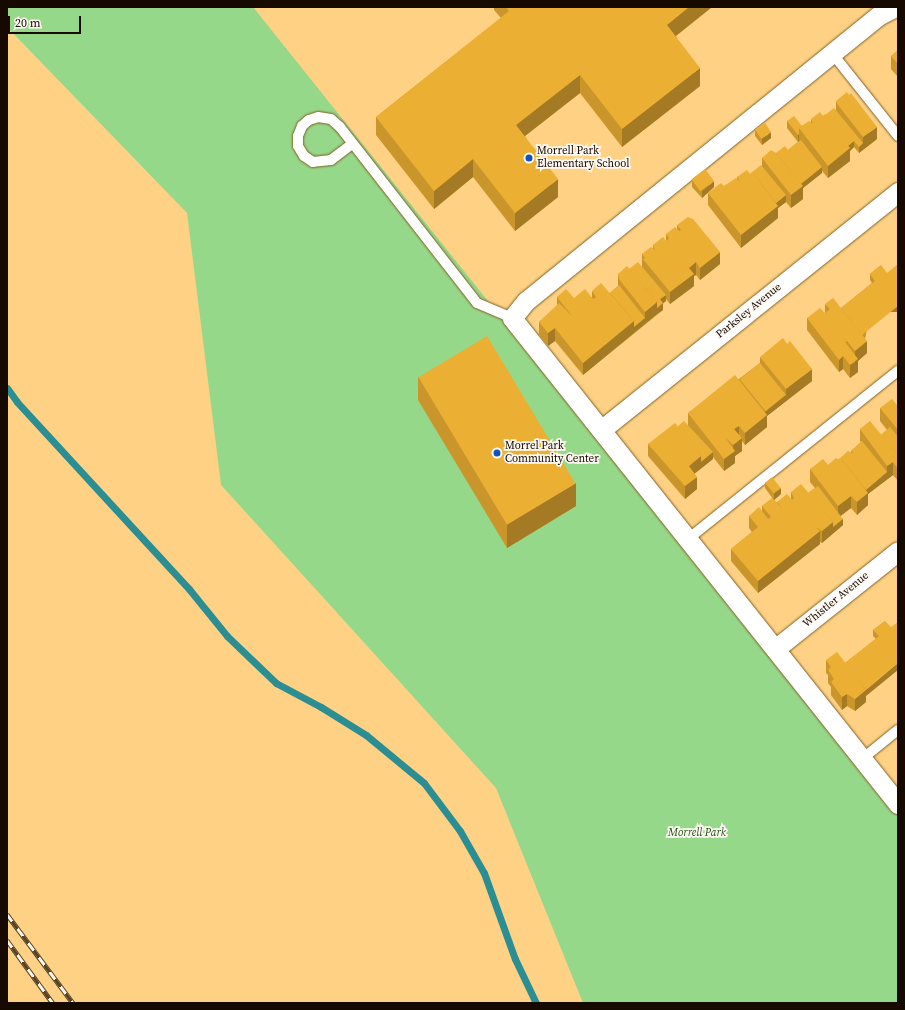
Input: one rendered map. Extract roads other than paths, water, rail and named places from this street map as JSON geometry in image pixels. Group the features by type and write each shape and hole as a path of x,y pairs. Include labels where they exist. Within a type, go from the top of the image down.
{"street":[{"path":"895,7 878,16 526,301 512,318 898,804"},
{"name":"Parksley Avenue","path":"601,430 898,192"},
{"name":"Whistler Avenue","path":"775,649 898,551"}],"lane":[{"path":"832,53 898,136"},
{"path":"352,144 331,160 313,162 304,156 298,146 298,136 302,126 318,117 331,119 352,144 477,303 512,318"},
{"path":"688,539 898,371"},
{"path":"862,759 898,730"}],"waterway":[{"path":"7,388 17,402 189,589 227,636 276,683 321,707 366,735 424,783 460,831 484,873 515,959 536,1003"}],"railway":[{"path":"7,914 73,1003"},
{"path":"7,940 53,1003"}],"place":[{"name":"Morrell Park Elementary School","path":"529,158"},
{"name":"Morrel Park Community Center","path":"497,453"}],"park label":[{"name":"Morrell Park","path":"697,833"}]}
